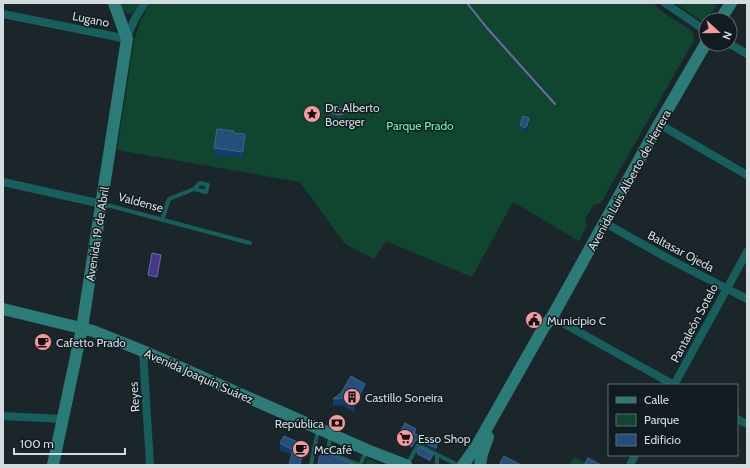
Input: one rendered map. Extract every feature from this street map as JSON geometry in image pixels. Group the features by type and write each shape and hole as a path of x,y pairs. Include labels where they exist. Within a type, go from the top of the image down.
{"street":[{"path":"114,3 128,38"},
{"path":"128,38 133,22 144,3"},
{"path":"665,3 698,26"},
{"path":"725,12 731,3"},
{"name":"Lugano","path":"3,14 128,38"},
{"name":"Avenida 19 de Abril","path":"53,465 82,328 128,38"},
{"path":"738,49 747,54"},
{"name":"Avenida Luis Alberto de Herrera","path":"463,465 476,447 544,327 552,317 701,52"},
{"path":"659,124 747,175"},
{"name":"Valdense","path":"3,182 102,204"},
{"name":"Baltasar Ojeda","path":"605,223 671,260 747,299"},
{"name":"Pantaleón Sotelo","path":"675,384 747,252"},
{"name":"Avenida Joaquín Suárez","path":"3,309 93,331 143,351 394,462 407,465"},
{"path":"552,317 672,384"},
{"name":"Avenida Luis Alberto de Herrera","path":"480,465 488,436 549,329 552,317"},
{"name":"Reyes","path":"143,351 150,465"},
{"path":"3,416 63,419"},
{"path":"738,420 747,424"},
{"path":"630,465 634,456"}],"lane":[{"path":"162,220 169,199 194,189"},
{"name":"Valdense","path":"102,204 250,243"},
{"path":"311,465 318,428"},
{"path":"330,434 328,452 360,465 367,450"},
{"path":"407,465 418,445 458,465"},
{"path":"437,455 437,465"}],"green space":[{"path":"119,3 141,3 132,13 128,14 121,8"},
{"name":"Parque Prado","path":"150,3 653,3 664,13 692,31 694,40 601,203 594,205 585,219 587,226 579,241 513,202 472,277 386,241 374,259 345,244 300,182 117,150 134,41 140,22"},
{"path":"675,3 718,3 712,12 698,12 698,18"},
{"path":"574,457 589,465 569,465"},
{"path":"367,458 382,465 365,465"}],"shaded area":[{"path":"336,106 343,110 343,114 335,114 329,110 330,107"},
{"path":"152,253 161,255 157,277 148,275"}],"building":[{"path":"523,116 529,118 525,128 520,125"},
{"path":"217,129 245,134 243,152 214,148"},
{"path":"351,376 365,384 354,406 342,398 333,399 341,393"},
{"path":"405,423 416,429 414,433 437,445 436,448 418,439 412,446 397,438"},
{"path":"284,436 304,445 300,465 289,465 293,450 280,443"},
{"path":"419,447 433,454 430,460 417,453"},
{"path":"324,448 327,453 353,464 318,465 319,458"},
{"path":"504,456 521,465 504,465 500,463"},
{"path":"588,458 601,465 584,465"}],"waterway":[{"path":"467,3 487,28 555,104"}],"place":[{"name":"Dr. Alberto Boerger","path":"312,114"},
{"name":"Municipio C","path":"534,320"},
{"name":"Cafetto Prado","path":"43,342"},
{"name":"Castillo Soneira","path":"352,397"},
{"name":"República","path":"337,423"},
{"name":"Esso Shop","path":"405,438"},
{"name":"McCafé","path":"301,449"}]}
